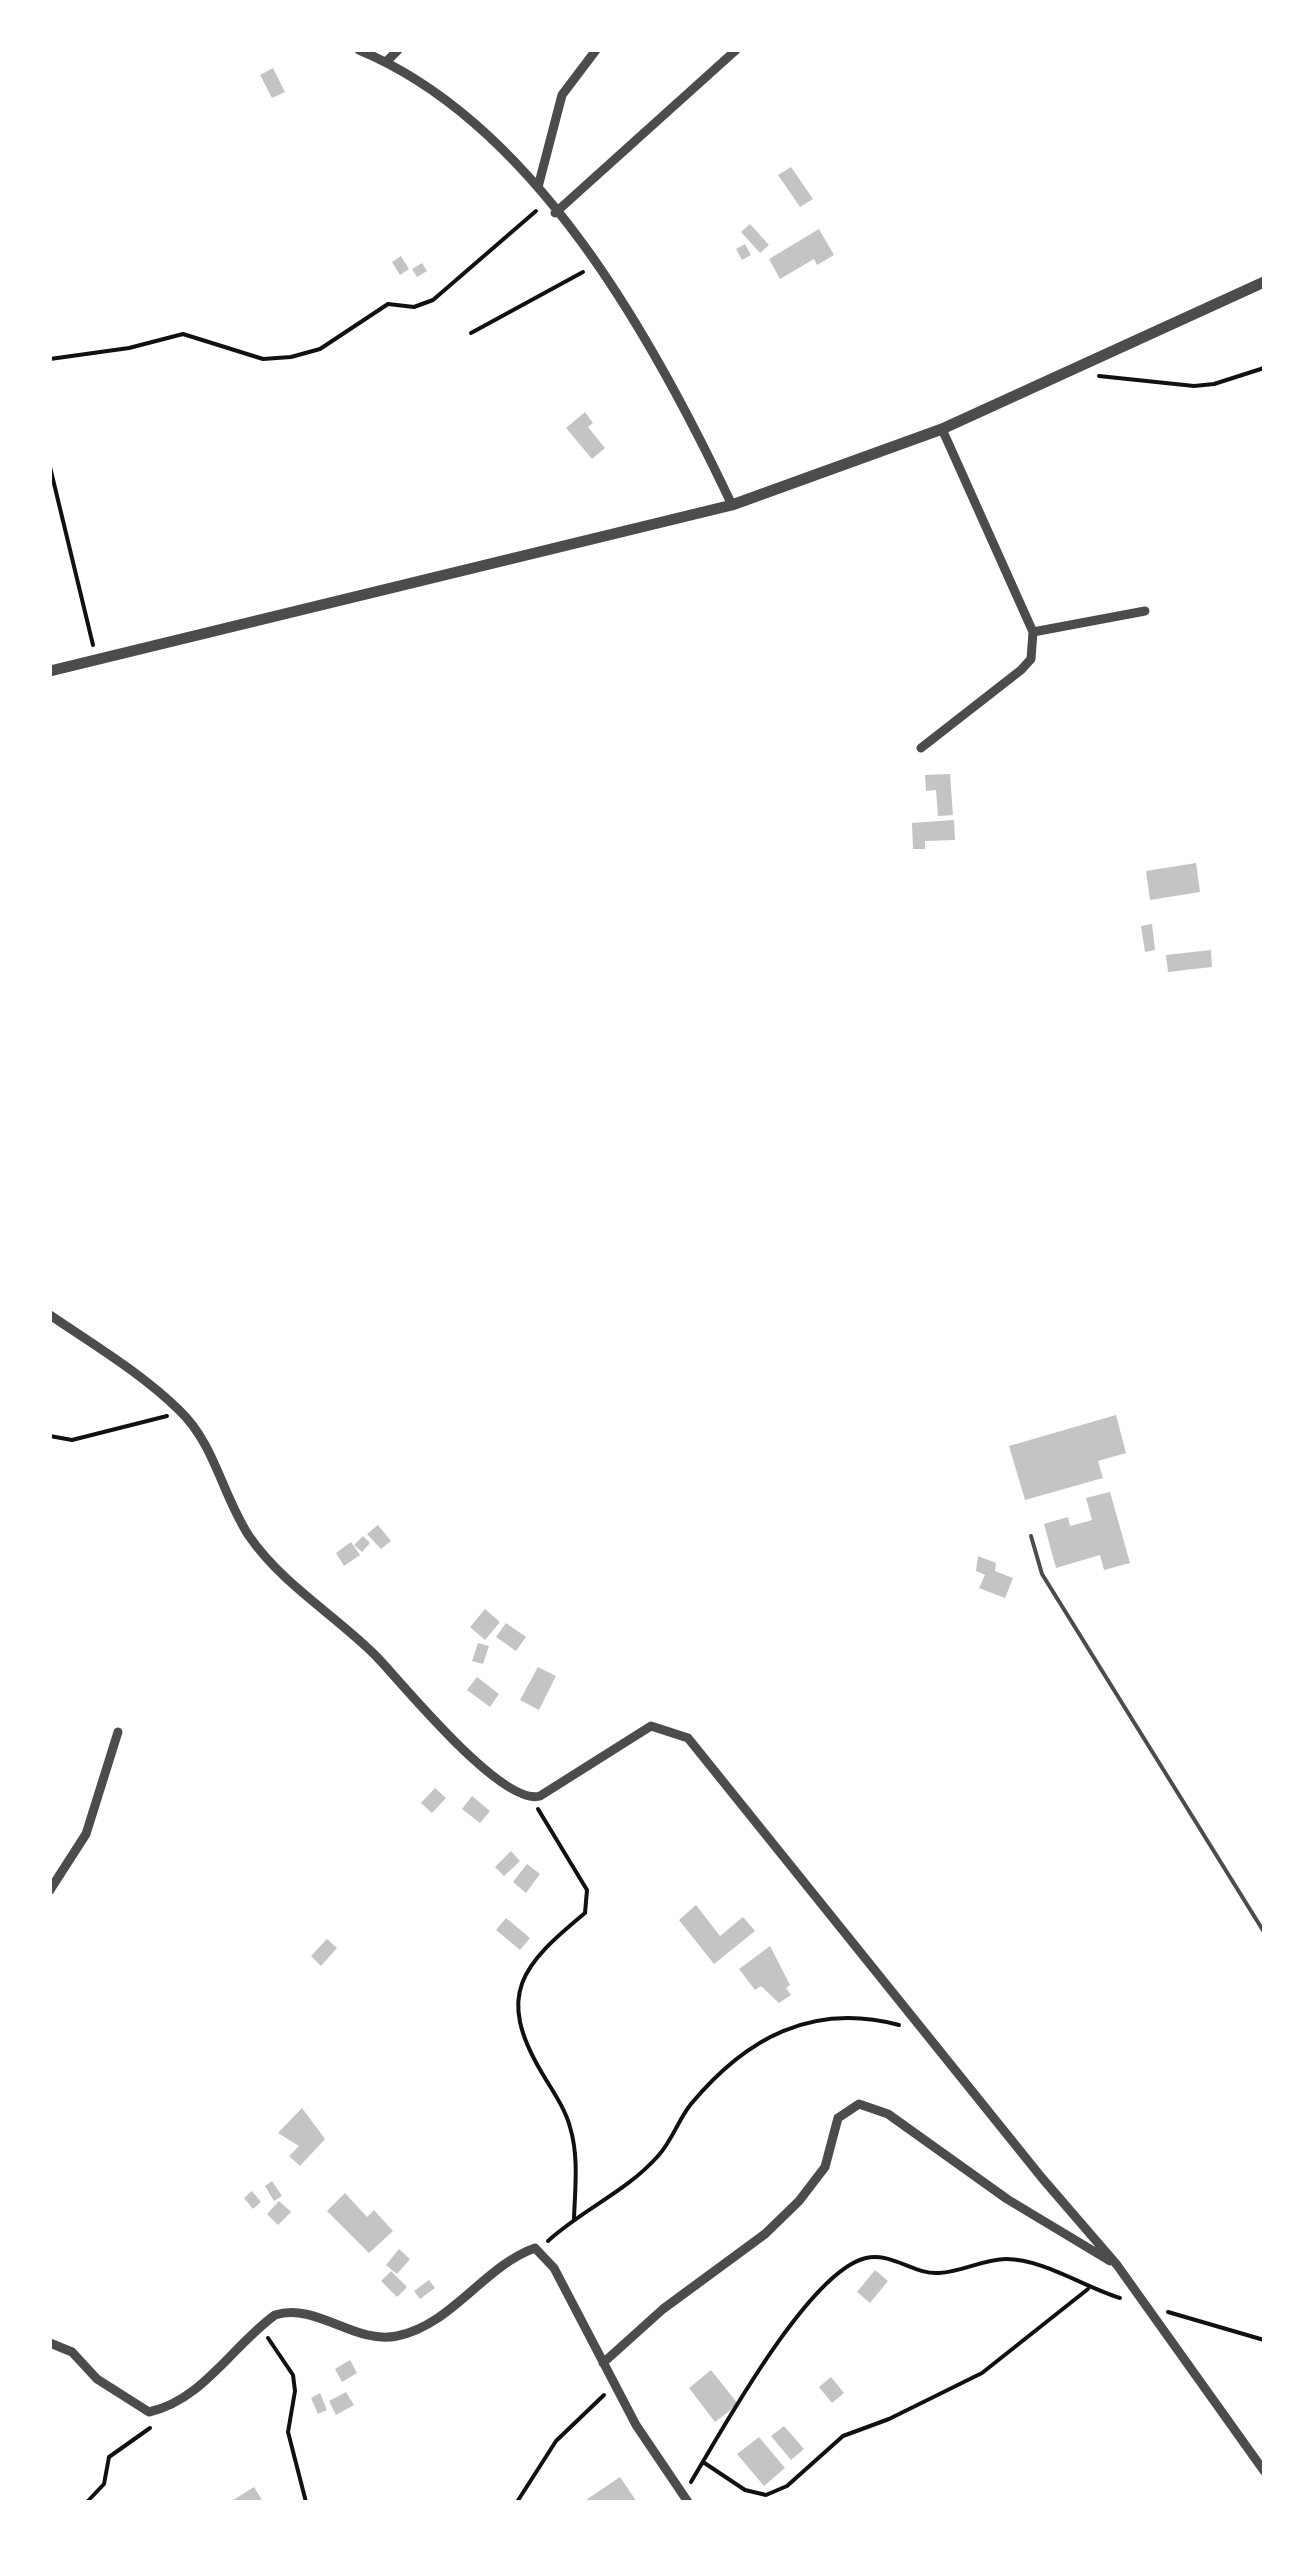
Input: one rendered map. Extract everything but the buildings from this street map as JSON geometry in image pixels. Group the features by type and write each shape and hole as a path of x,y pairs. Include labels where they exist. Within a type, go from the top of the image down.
{"street":[{"path":"359,50 454,102 538,186 596,266 670,381 732,505"},
{"path":"387,62 398,50"},
{"path":"538,186 562,95 596,50"},
{"path":"556,214 736,50"},
{"path":"50,671 732,505 942,429 1264,282"},
{"path":"922,748 1021,670 1031,658 1033,632 942,429"},
{"path":"1033,632 1146,611"},
{"path":"50,1315 132,1370 182,1412 216,1462 249,1536 282,1576 374,1655 470,1754 510,1788 533,1798 651,1726 688,1738 1042,2178 1117,2265 1264,2471"},
{"path":"50,1890 86,1834 118,1732"},
{"path":"602,2363 663,2309 764,2234 800,2201 825,2167 838,2118 859,2104 888,2114 1007,2199 1117,2265"},
{"path":"50,2343 72,2352 96,2379 149,2412 169,2405 212,2376 259,2326 285,2312 368,2336 392,2338 419,2330 531,2248 539,2249 554,2268 602,2363 686,2498"}],"lane":[{"path":"1031,1536 1042,1574 1264,1932"}],"path":[{"path":"50,359 129,348 183,334 262,359 320,349 388,304 414,306 433,300 486,258 547,200"},
{"path":"471,333 596,266"},
{"path":"1096,375 1194,386 1214,384 1264,368"},
{"path":"50,467 97,659"},
{"path":"50,1436 72,1440 182,1412"},
{"path":"533,1798 587,1890 589,1904 584,1913 536,1954 523,1972 516,2000 539,2068 570,2125 576,2160 574,2219"},
{"path":"539,2249 574,2219 610,2199 660,2154 690,2106 727,2064 786,2026 816,2018 854,2018 928,2033"},
{"path":"686,2498 703,2462 800,2311 844,2267 868,2257 939,2274 1004,2259 1048,2268 1088,2289 1264,2340"},
{"path":"703,2462 744,2490 766,2495 787,2486 843,2436 889,2419 982,2374 1026,2334 1088,2289"},
{"path":"259,2326 293,2375 295,2391 288,2432 306,2502"},
{"path":"517,2502 556,2441 615,2385"},
{"path":"87,2502 104,2484 109,2457 148,2430 169,2405"}]}
